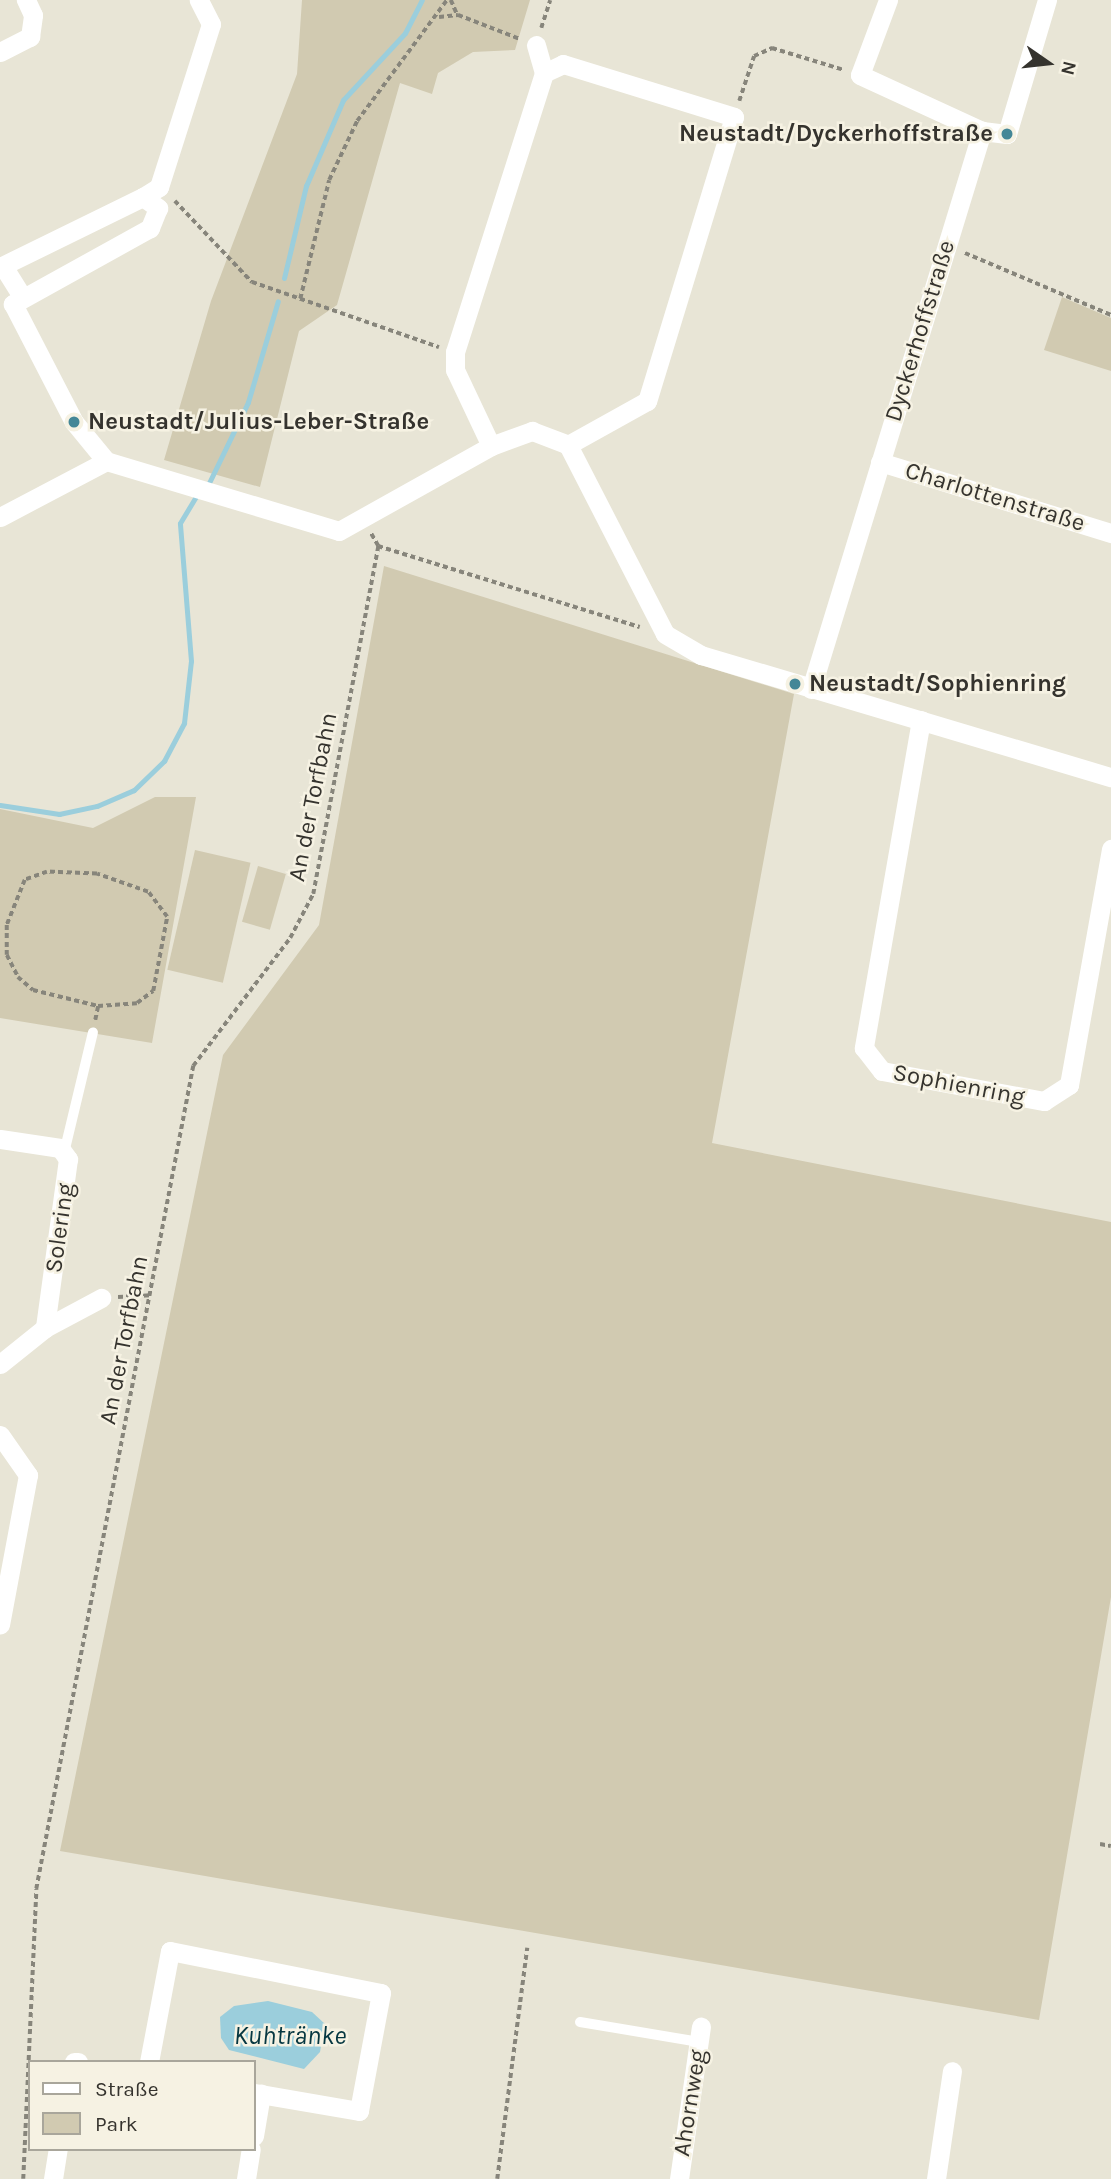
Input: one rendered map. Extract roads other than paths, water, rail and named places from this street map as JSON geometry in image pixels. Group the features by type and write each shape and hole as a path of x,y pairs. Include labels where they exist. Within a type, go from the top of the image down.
{"street":[{"path":"0,52 30,37 33,15 26,0"},
{"path":"11,304 150,228 158,208 151,192 211,24 199,0"},
{"path":"888,0 860,75 982,131 1007,134 1047,0"},
{"path":"491,446 455,370 455,352 544,73 536,45"},
{"path":"544,73 563,64 734,117 647,401 568,445"},
{"name":"Dyckerhoffstraße","path":"811,689 982,131"},
{"path":"151,192 2,267 11,304 74,422 106,461 339,531 491,446 532,431 568,445 665,634 701,655 1111,777"},
{"path":"0,517 106,461"},
{"name":"Charlottenstraße","path":"880,462 1111,533"},
{"name":"Sophienring","path":"920,720 864,1048 882,1071 1044,1101 1069,1085 1111,849"},
{"name":"Solering","path":"0,1139 64,1153 68,1177 45,1328"},
{"path":"0,1364 45,1328 101,1298"},
{"path":"0,1435 28,1475 0,1624"},
{"path":"149,2060 170,1951 381,1993 359,2111 257,2094"},
{"name":"Ahornweg","path":"679,2179 700,2035"},
{"path":"936,2179 952,2071"},
{"path":"53,2179 58,2151"},
{"path":"246,2179 251,2151"}],"lane":[{"path":"64,1153 93,1032"},
{"path":"580,2022 700,2035"}],"water":[{"name":"Kuhtränke","path":"268,2001 312,2012 325,2024 320,2052 304,2069 229,2050 221,2038 220,2017 234,2006"}],"waterway":[{"path":"284,278 306,186 343,100 405,33 422,0"},
{"path":"207,487 248,402 278,301"},
{"path":"0,805 59,814 97,806 134,790 164,761 184,723 191,661 180,523 197,495"}],"place":[{"name":"Neustadt/Dyckerhoffstraße","path":"1007,134"},
{"name":"Neustadt/Julius-Leber-Straße","path":"74,422"},
{"name":"Neustadt/Sophienring","path":"795,684"}]}
